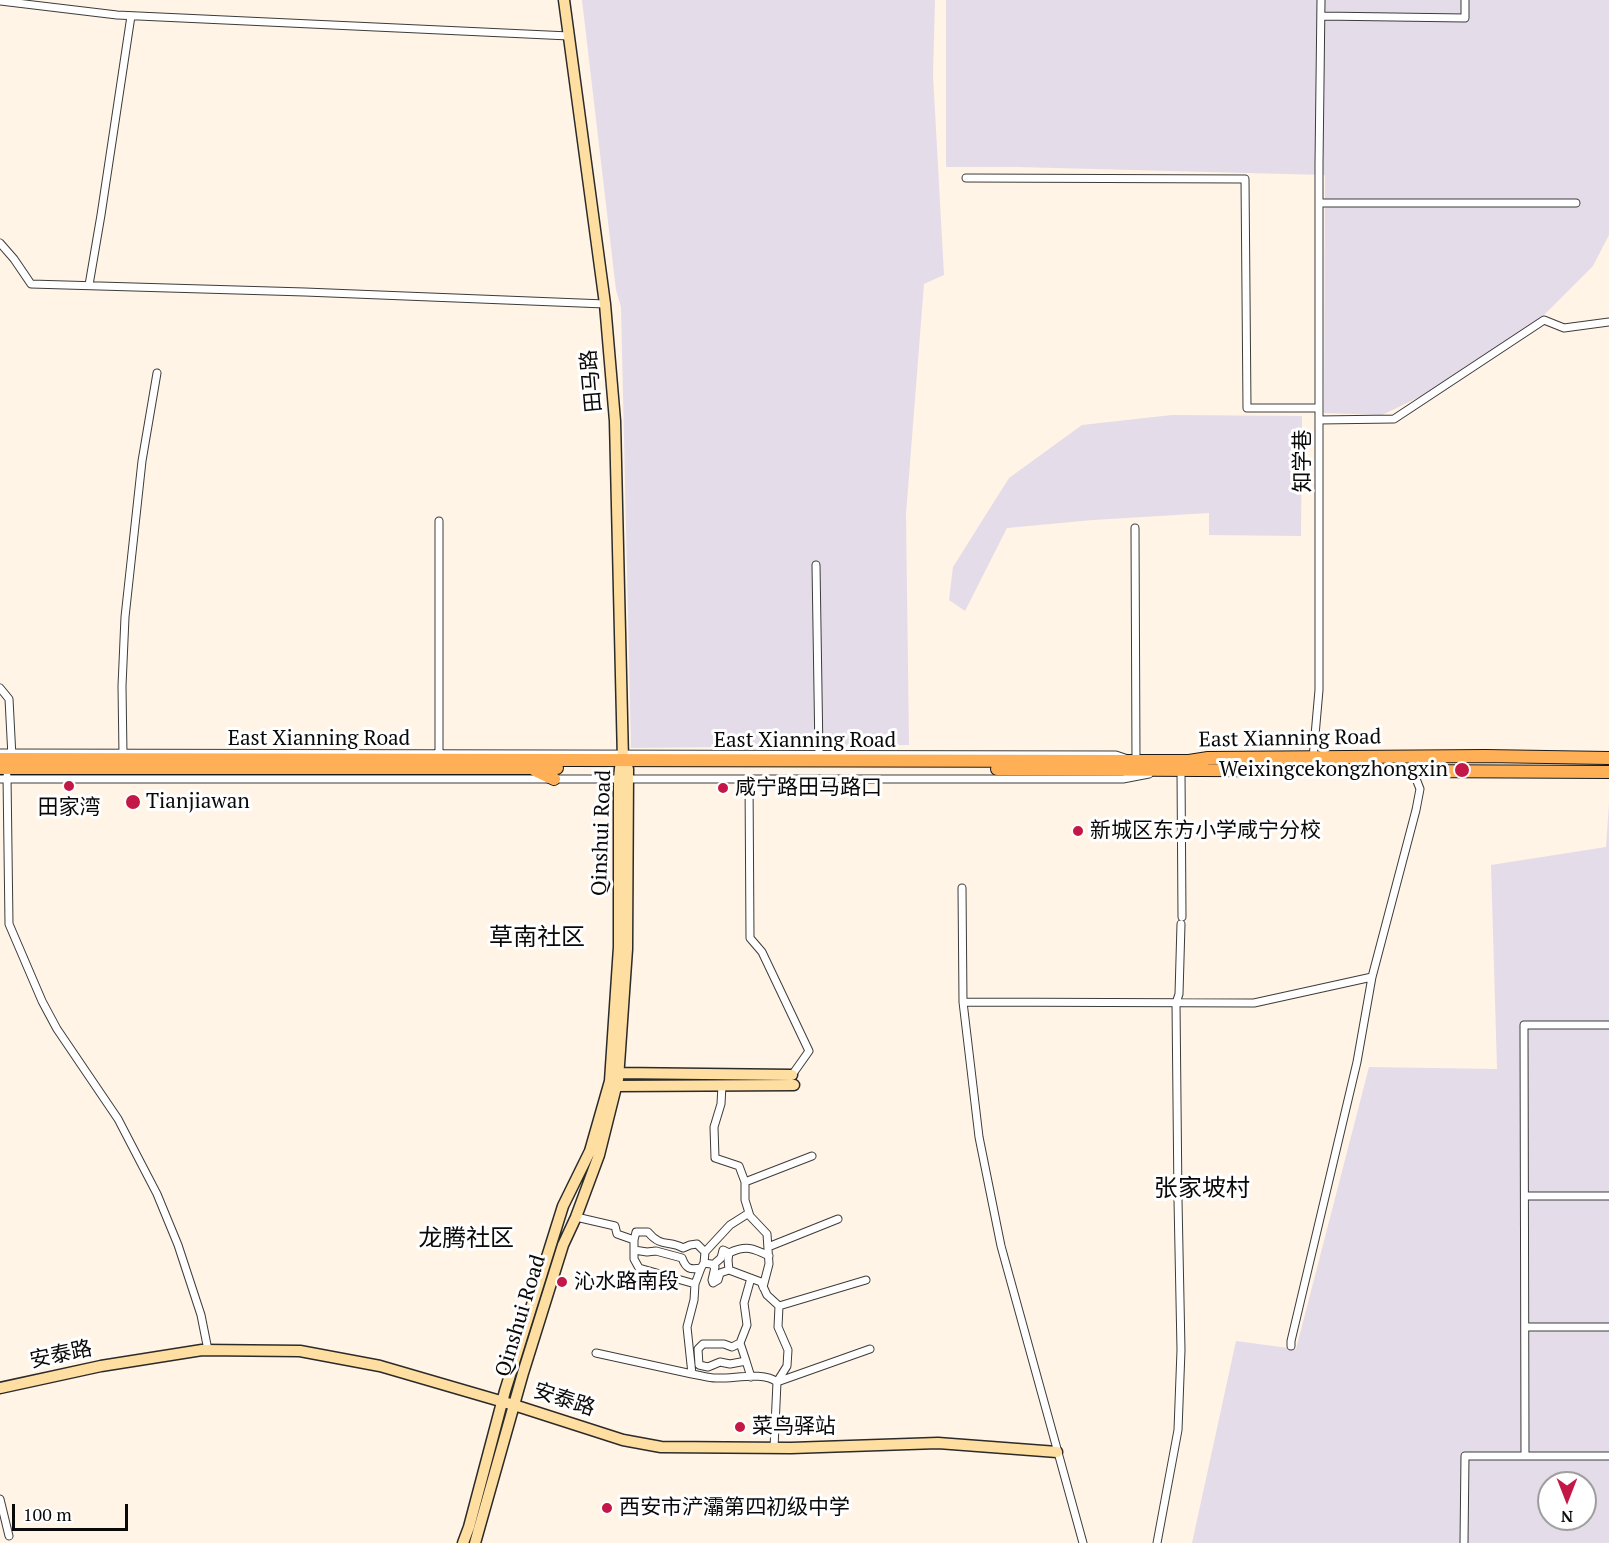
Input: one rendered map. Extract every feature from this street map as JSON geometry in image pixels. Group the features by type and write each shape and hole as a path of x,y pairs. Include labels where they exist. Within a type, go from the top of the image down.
{"main road":[{"name":"East Xianning Road","path":"5,764 122,755 623,768 1189,761 1208,758 1485,756 1609,758"},
{"name":"East Xianning Road","path":"5,764 1609,772"},
{"path":"532,768 554,779"}],"street":[{"name":"田马路","path":"564,0 604,304 615,421 623,768"},
{"name":"知学巷","path":"1313,758 1319,690 1321,0"},
{"path":"1321,16 1465,18 1465,0"},
{"path":"0,1 131,16 569,36"},
{"path":"89,285 131,16"},
{"path":"966,178 1245,179 1246,408 1319,408"},
{"path":"1319,203 1576,203"},
{"path":"0,243 32,284 604,304"},
{"path":"1319,420 1394,419 1544,320 1564,328 1609,322"},
{"path":"157,373 142,461 125,617 122,755 439,753 749,779 1123,779 1164,771"},
{"path":"439,521 439,753"},
{"path":"5,764 554,779 623,768 819,754 1116,755 1136,761 1135,528"},
{"path":"816,565 819,754"},
{"path":"0,688 9,699 5,764 9,924 57,1029 118,1119 157,1194 178,1245 201,1315 208,1350"},
{"name":"Qinshui Road","path":"476,1543 514,1405 566,1236 599,1155 616,1086 627,949 623,768"},
{"name":"Qinshui Road","path":"463,1543 503,1401 563,1206 590,1150 610,1081 620,947 623,768"},
{"path":"1157,1543 1178,1430 1180,1362 1176,1003 1179,994 1182,920 1181,771"},
{"path":"1291,1346 1357,1062 1372,977 1416,810 1419,789 1413,771"},
{"path":"616,1086 722,1080 793,1080 809,1051 762,952 750,938 749,779"},
{"path":"962,888 963,1002 979,1137 1001,1246 1055,1453 1083,1543"},
{"path":"963,1002 1254,1003 1372,977"},
{"path":"1525,1456 1524,1025 1609,1025"},
{"path":"618,1073 722,1080"},
{"path":"722,1080 721,1104 714,1127 715,1158 739,1166 745,1182 745,1200 749,1213 767,1234 769,1264 763,1287"},
{"path":"745,1182 812,1156"},
{"path":"1525,1196 1609,1196"},
{"path":"692,1374 687,1327 694,1300 695,1284 703,1266 705,1252 730,1225 749,1213"},
{"path":"576,1216 615,1226 617,1234 634,1240"},
{"path":"768,1246 838,1219"},
{"path":"695,1284 639,1268 634,1258 636,1232 648,1232 656,1240 683,1248 697,1244 705,1252"},
{"path":"683,1248 682,1258 684,1265 688,1268 713,1265 721,1258 723,1250 729,1253"},
{"path":"729,1253 740,1248 755,1249 769,1256"},
{"path":"634,1250 656,1251 682,1258"},
{"path":"729,1253 729,1270"},
{"path":"713,1265 715,1267 713,1283 718,1280 720,1274 729,1270 761,1282 767,1294 780,1306"},
{"path":"746,1361 730,1364 720,1362 708,1367 699,1365 698,1349 703,1344 724,1344 732,1347 740,1342 747,1324 744,1303 751,1278"},
{"path":"780,1306 866,1280"},
{"path":"774,1448 777,1382 787,1366 788,1350 778,1327 780,1306"},
{"path":"1525,1327 1609,1326"},
{"path":"740,1342 751,1377"},
{"path":"777,1382 870,1349"},
{"name":"安泰路","path":"0,1388 101,1366 208,1350 300,1351 380,1366 503,1401 624,1440 661,1447 774,1448 938,1443 1055,1453"},
{"path":"596,1353 716,1378 771,1378 777,1382"},
{"path":"1464,1543 1465,1456 1609,1456"},
{"path":"0,1499 9,1536"}],"shaded area":[{"path":"582,0 935,0 933,75 944,275 924,284 906,514 909,745 631,748 621,307 616,290"},
{"path":"946,0 1609,0 1609,235 1593,266 1535,324 1442,386 1382,415 1324,413 1325,175 946,167"},
{"path":"1172,415 1302,416 1301,536 1209,535 1209,513 1007,528 965,611 949,600 953,567 1009,478 1082,425"},
{"path":"1609,804 1609,1543 1192,1543 1236,1341 1296,1349 1369,1067 1497,1069 1491,865 1606,847"}],"place":[{"name":"Weixingcekongzhongxin","path":"1462,770"},
{"name":"田家湾","path":"69,786"},
{"name":"咸宁路田马路口","path":"723,788"},
{"name":"Tianjiawan","path":"133,802"},
{"name":"新城区东方小学咸宁分校","path":"1078,831"},
{"name":"沁水路南段","path":"562,1282"},
{"name":"菜鸟驿站","path":"740,1427"},
{"name":"西安市浐灞第四初级中学","path":"607,1508"}],"district":[{"name":"草南社区","path":"537,938"},
{"name":"张家坡村","path":"1202,1189"},
{"name":"龙腾社区","path":"466,1239"}]}
